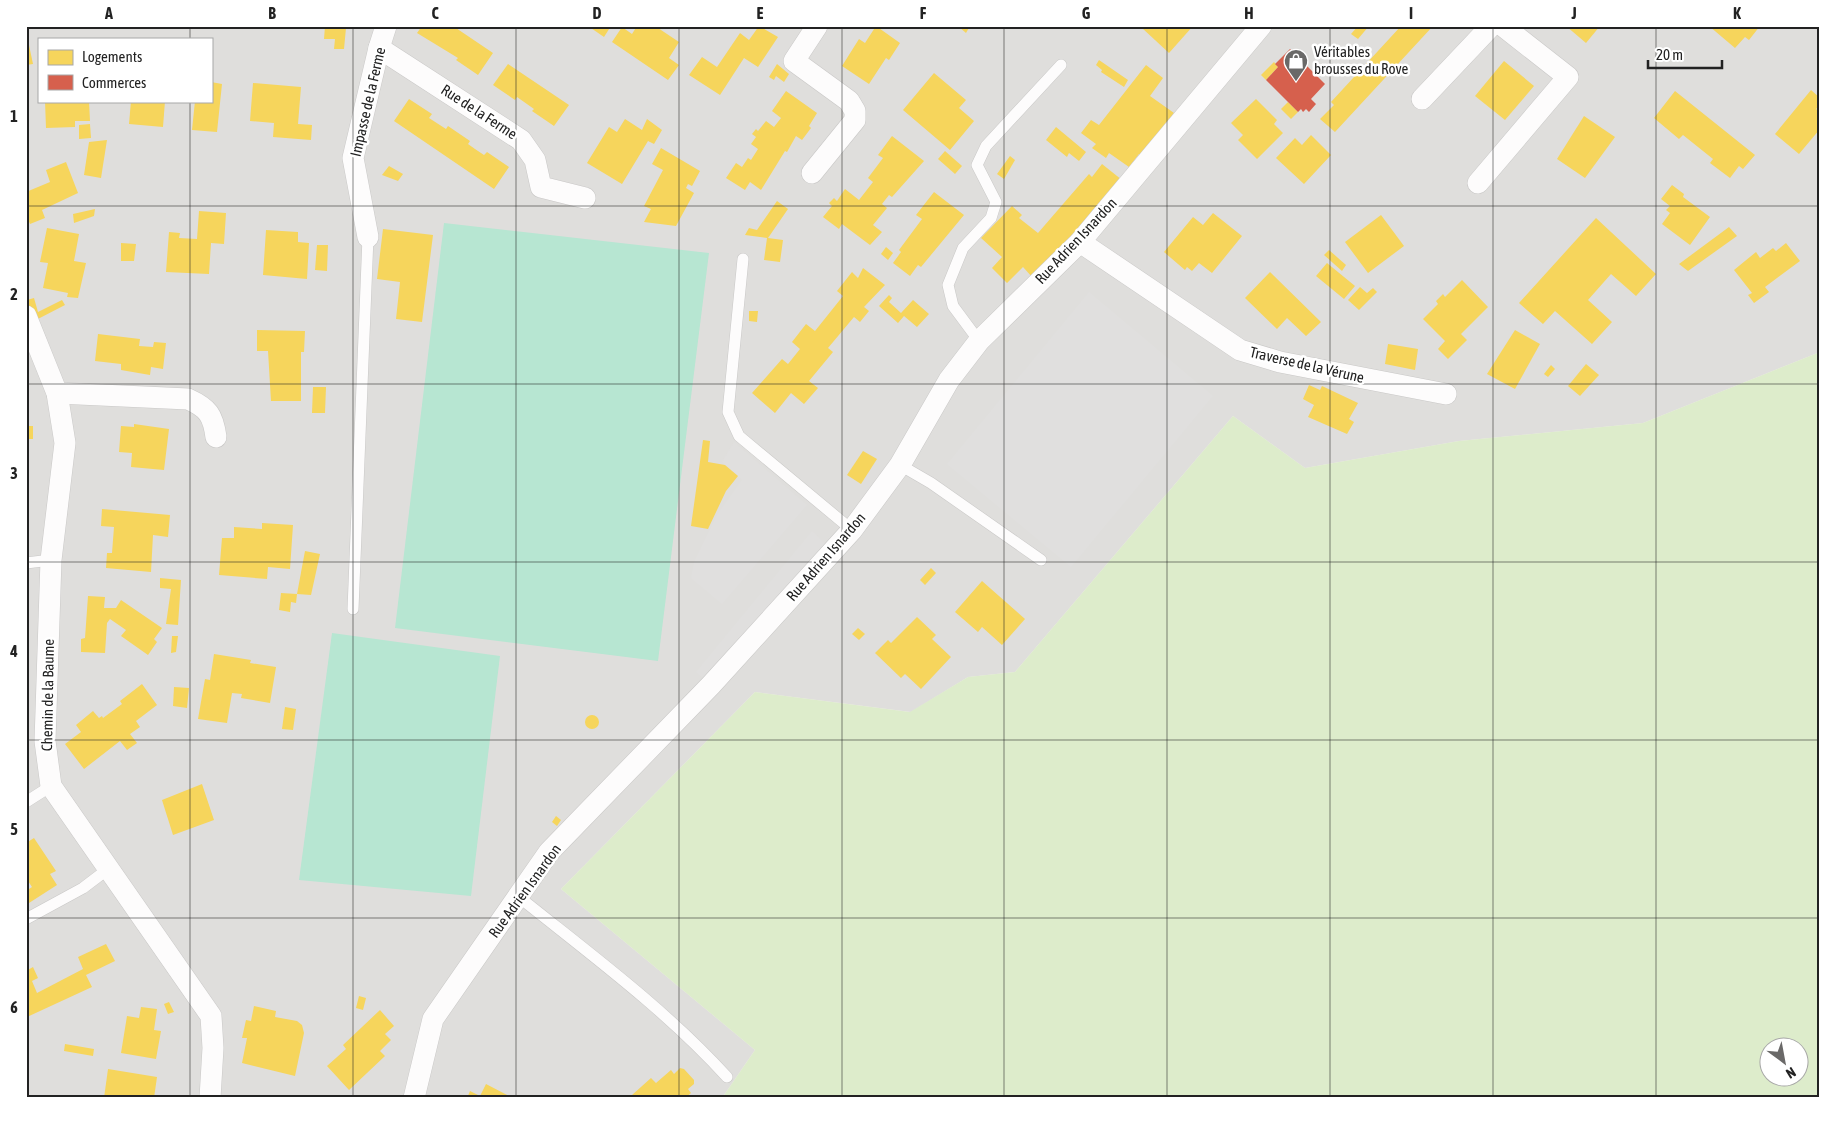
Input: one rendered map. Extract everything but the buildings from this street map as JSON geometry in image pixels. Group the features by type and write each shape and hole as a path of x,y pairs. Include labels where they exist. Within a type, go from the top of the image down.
{"street":[{"name":"Impasse de la Ferme","path":"368,237 353,158 386,26"},
{"name":"Rue Adrien Isnardon","path":"414,1098 433,1019 549,852 710,685 852,530 900,465 949,380 979,341 1080,242 1262,26"},
{"path":"1422,99 1490,26"},
{"path":"1478,183 1568,77 1503,26"},
{"path":"811,28 794,61 849,101 855,112 855,120 812,173"},
{"name":"Rue de la Ferme","path":"379,48 522,140 535,160 541,187 585,198"},
{"name":"Traverse de la Vérune","path":"1080,242 1240,350 1280,362 1446,394"},
{"name":"Chemin de la Baume","path":"26,316 57,393 65,443 51,560 45,741 51,786 211,1016 213,1048 210,1098"},
{"path":"57,393 188,399 202,405 214,420 216,437"}],"lane":[{"path":"979,341 954,306 948,285 963,248 991,218 996,202 977,165 986,146 1061,65"},
{"path":"353,609 368,237"},
{"path":"743,259 728,412 739,436 852,530"},
{"path":"900,465 931,483 1041,560"},
{"path":"26,563 51,560"},
{"path":"26,802 51,786"},
{"path":"26,919 83,888 108,869"},
{"path":"519,897 646,999 704,1052 727,1077"}],"shaded area":[{"path":"26,26 1820,26 1820,352 1643,423 1459,441 1305,468 1233,416 1015,672 968,677 911,712 755,692 561,889 755,1050 722,1098 26,1098"},
{"path":"1089,292 1213,396 1071,567 947,464"},
{"path":"734,442 807,505 722,604 691,578 694,562 717,515 742,480 722,462"},
{"path":"812,531 833,551 711,685 696,672"}],"green space":[{"path":"444,223 709,253 658,661 395,628"},
{"path":"1820,352 1820,1098 722,1098 755,1050 561,889 755,692 910,712 968,677 1015,672 1233,416 1305,468 1459,441 1643,423"},
{"path":"332,633 500,656 471,896 299,880"}],"place":[{"name":"Véritables brousses du Rove","path":"1296,82"}]}
